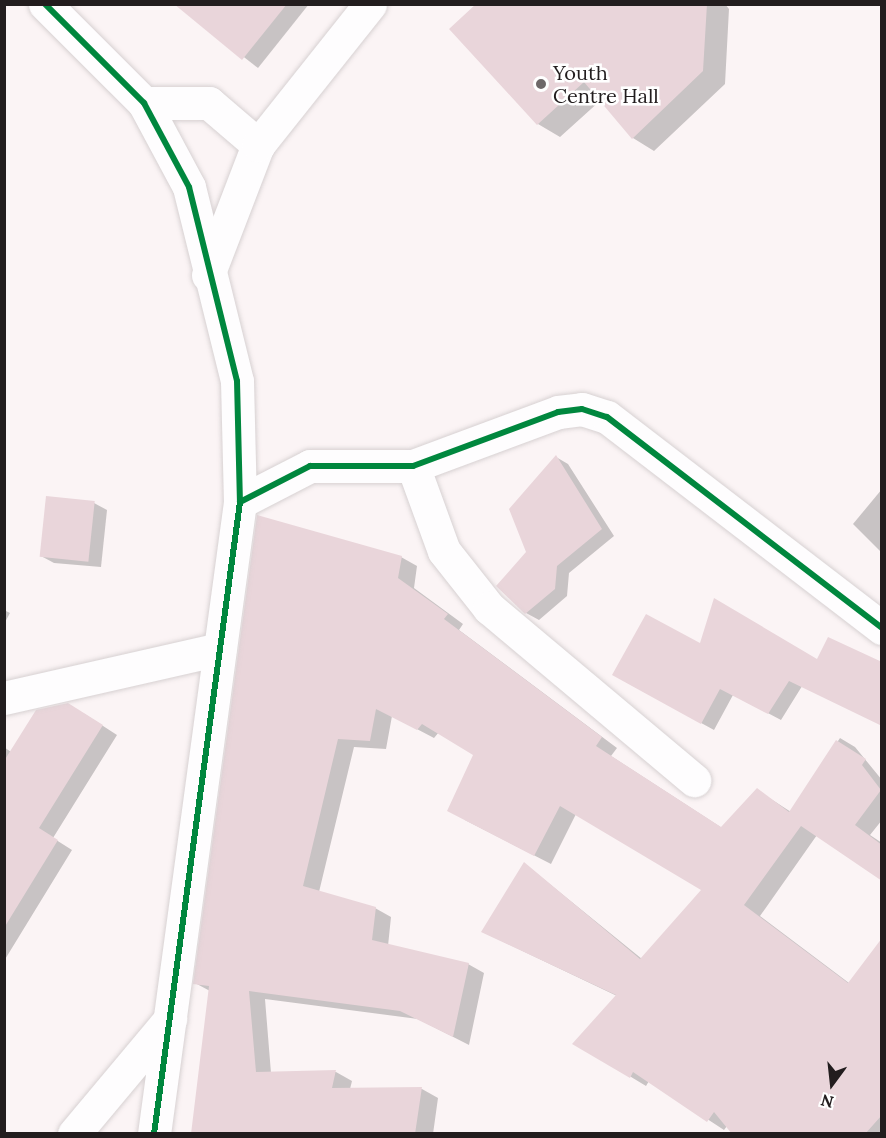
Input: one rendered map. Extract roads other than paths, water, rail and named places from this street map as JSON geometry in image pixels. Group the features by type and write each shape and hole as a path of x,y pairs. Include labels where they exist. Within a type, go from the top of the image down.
{"street":[{"path":"45,4 144,103 189,187 208,275 237,381 240,502 154,1134"},
{"path":"208,275 258,145 370,4"},
{"path":"144,103 209,103 258,145"},
{"path":"240,502 310,466 413,466 558,412 582,409 607,417 882,628"},
{"path":"413,466 444,551 489,608 694,780"},
{"path":"4,698 219,649"},
{"path":"74,1134 170,1019"}],"place":[{"name":"Youth Centre Hall","path":"541,84"}]}
